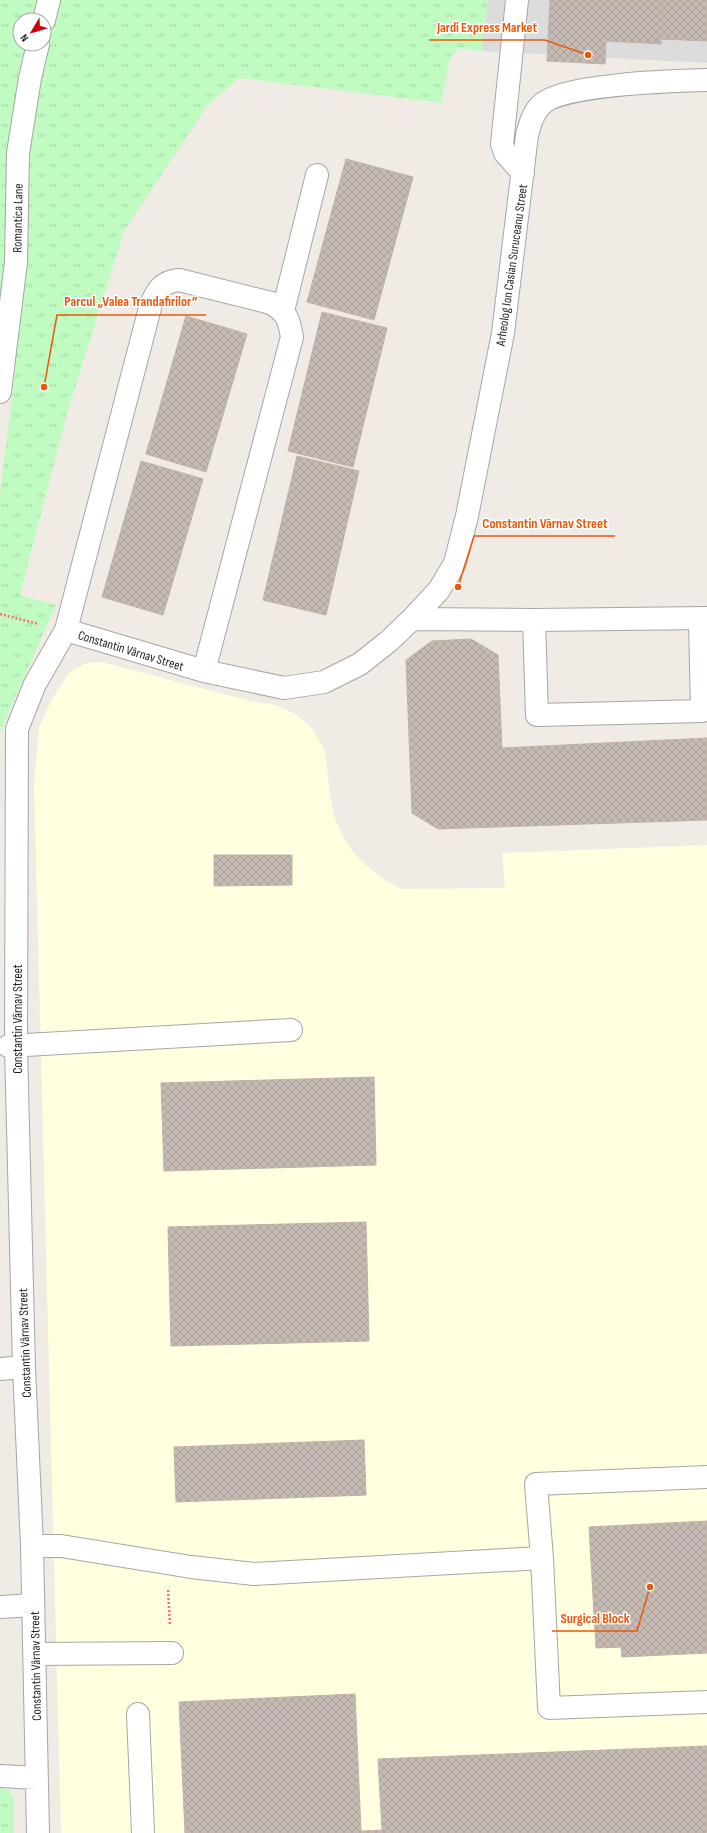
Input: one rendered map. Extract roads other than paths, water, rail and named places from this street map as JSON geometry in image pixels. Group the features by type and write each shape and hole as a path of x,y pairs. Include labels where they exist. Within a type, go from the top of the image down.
{"street":[{"path":"46,12 49,0"},
{"path":"517,0 502,144 505,153 523,173"},
{"name":"Romantica Lane","path":"0,392 16,262 18,153 30,78 36,52"},
{"name":"Arheolog Ion Casian Suruceanu Street","path":"438,590 455,563 467,516 503,333 527,135 531,119 541,104 556,96 654,81 707,80"},
{"path":"283,311 317,175"},
{"path":"66,630 151,304 157,291 168,281 179,280 271,303 283,311 290,323 292,337 204,672"},
{"name":"Constantin Vârnav Street","path":"38,1833 32,1546 24,1367 17,1070 12,1046 17,729 35,684 66,630 204,672 284,688 324,682 360,664 389,641 412,619 438,590"},
{"path":"412,619 703,619 702,711 537,715 534,620"},
{"path":"0,1023 12,1046 291,1030"},
{"path":"0,1369 24,1367"},
{"path":"707,1476 536,1484 542,1558 548,1708 707,1702"},
{"path":"32,1546 61,1546 166,1563 254,1574 542,1558"},
{"path":"0,1607 33,1605"},
{"path":"34,1654 172,1653"},
{"path":"138,1714 143,1833"},
{"path":"0,1776 37,1778"}],"place":[{"name":"Jardi Express Market","path":"588,55"},
{"name":"Parcul „Valea Trandafirilor”","path":"44,387"},
{"name":"Constantin Vârnav Street","path":"458,587"},
{"name":"Surgical Block","path":"650,1587"}]}
